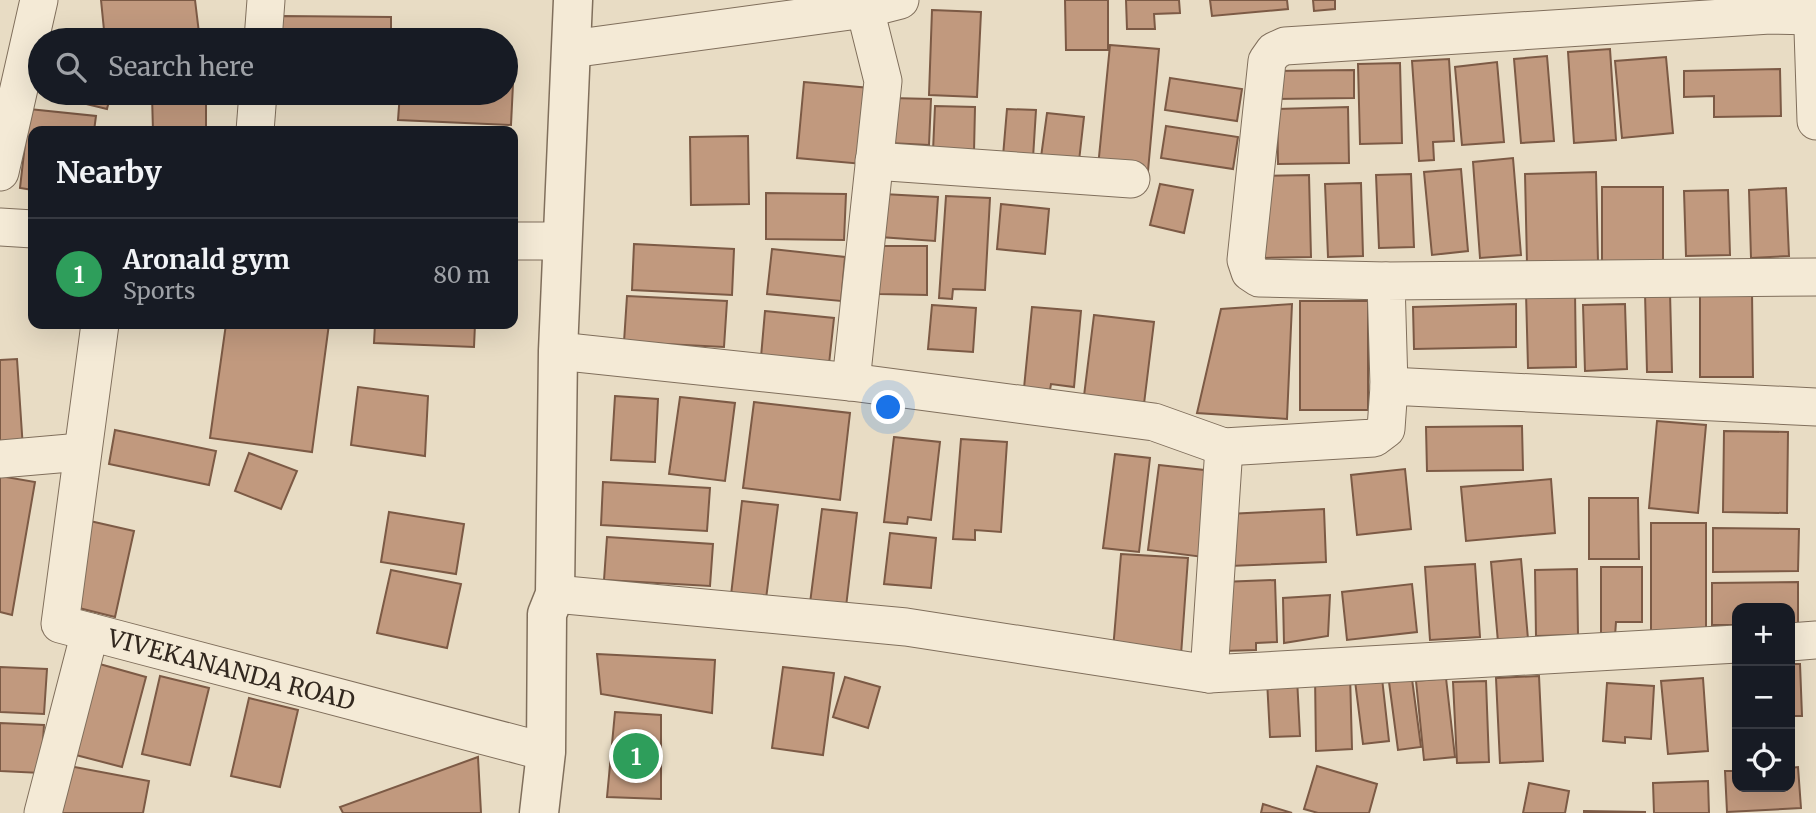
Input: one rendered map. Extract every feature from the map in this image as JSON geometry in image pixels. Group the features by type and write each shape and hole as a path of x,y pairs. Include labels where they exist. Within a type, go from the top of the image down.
{"street":[{"path":"32,28 38,0"},
{"path":"264,28 266,0"},
{"path":"537,812 546,752 547,614 555,594 558,351 573,0"},
{"path":"571,49 883,5 883,81 851,382"},
{"path":"1816,121 1814,11 1285,46 1274,51 1267,61 1246,260 1250,272 1258,278 1386,281 1816,277"},
{"path":"0,172 28,45"},
{"path":"255,126 257,105"},
{"path":"874,160 1131,179"},
{"path":"0,227 28,229"},
{"path":"518,241 562,241"},
{"path":"558,351 851,382 1154,422 1224,447 1374,439 1386,429 1389,386 1386,281"},
{"path":"0,459 79,465 99,329"},
{"path":"1389,386 1816,407"},
{"path":"1209,674 1224,447"},
{"name":"VIVEKANANDA ROAD","path":"79,465 60,624 546,752"},
{"path":"555,594 906,627 1209,674 1732,645"},
{"path":"43,813 90,632"},
{"path":"1795,642 1816,640"}],"building":[{"path":"101,0 195,0 198,28 104,28"},
{"path":"1065,0 1108,0 1108,50 1066,50"},
{"path":"1126,0 1179,0 1180,13 1154,14 1155,29 1127,29"},
{"path":"1210,0 1287,0 1288,9 1212,16"},
{"path":"1313,0 1335,0 1335,9 1314,11"},
{"path":"932,10 981,12 977,97 929,95"},
{"path":"282,16 391,17 391,28 282,28"},
{"path":"1110,45 1159,49 1148,171 1098,167"},
{"path":"1610,49 1616,140 1574,143 1568,52"},
{"path":"1547,56 1554,141 1521,143 1514,59"},
{"path":"1666,57 1673,133 1622,138 1615,61"},
{"path":"1449,59 1454,141 1433,142 1434,160 1419,161 1412,61"},
{"path":"1497,62 1504,142 1462,145 1455,67"},
{"path":"1400,63 1402,143 1360,144 1358,64"},
{"path":"1780,69 1781,116 1714,117 1714,96 1684,97 1684,71"},
{"path":"1354,70 1354,98 1274,99 1273,71"},
{"path":"1170,78 1242,89 1237,121 1165,110"},
{"path":"804,82 870,88 863,164 797,158"},
{"path":"891,98 931,99 929,145 889,143"},
{"path":"90,105 108,105 107,109"},
{"path":"152,105 206,105 206,126 153,126"},
{"path":"399,105 512,105 511,125 398,120"},
{"path":"935,106 975,107 974,152 933,151"},
{"path":"1348,107 1349,163 1278,164 1277,109"},
{"path":"29,109 96,116 95,126 28,126 28,189 20,188"},
{"path":"1007,109 1036,110 1033,158 1003,156"},
{"path":"1047,113 1084,117 1079,161 1041,157"},
{"path":"1166,126 1238,137 1233,169 1161,158"},
{"path":"748,136 749,204 691,205 690,137"},
{"path":"1513,158 1521,255 1480,258 1473,162"},
{"path":"1461,169 1468,251 1432,255 1424,172"},
{"path":"1596,172 1598,262 1527,264 1525,174"},
{"path":"1411,174 1414,247 1379,248 1376,175"},
{"path":"1309,175 1311,257 1263,258 1261,176"},
{"path":"1361,183 1363,256 1328,257 1325,184"},
{"path":"1160,184 1193,190 1184,233 1150,225"},
{"path":"1602,187 1663,187 1663,265 1602,265"},
{"path":"1786,188 1789,256 1751,258 1749,190"},
{"path":"1728,190 1730,255 1686,256 1684,191"},
{"path":"766,193 846,194 844,240 766,239"},
{"path":"883,194 938,197 935,241 880,237"},
{"path":"946,196 990,198 985,290 953,289 952,299 939,298"},
{"path":"1001,204 1049,209 1045,254 997,249"},
{"path":"634,244 734,249 732,295 632,290"},
{"path":"879,246 927,246 927,295 879,294"},
{"path":"772,249 845,257 841,301 767,294"},
{"path":"1575,291 1576,367 1528,368 1526,293"},
{"path":"1700,291 1752,291 1753,377 1700,377"},
{"path":"1670,292 1672,372 1647,372 1645,293"},
{"path":"627,296 727,301 724,347 624,342"},
{"path":"1300,301 1368,301 1368,410 1300,410"},
{"path":"1292,304 1287,419 1197,413 1221,309"},
{"path":"1516,304 1516,347 1414,349 1413,307"},
{"path":"1625,304 1627,369 1585,371 1583,305"},
{"path":"932,305 976,308 973,352 928,349"},
{"path":"1032,307 1081,311 1074,387 1051,384 1050,390 1024,388"},
{"path":"765,311 834,318 829,364 761,357"},
{"path":"1094,315 1154,322 1144,404 1084,396"},
{"path":"225,329 328,329 312,452 210,438"},
{"path":"375,329 475,329 474,347 374,343"},
{"path":"17,359 23,449 0,451 0,360"},
{"path":"358,387 428,396 425,456 351,445"},
{"path":"615,396 658,399 655,462 611,460"},
{"path":"680,397 735,403 725,481 669,474"},
{"path":"754,402 850,413 840,500 743,488"},
{"path":"1657,421 1706,425 1698,513 1649,508"},
{"path":"1522,426 1523,470 1427,471 1426,427"},
{"path":"115,430 216,451 209,485 109,464"},
{"path":"1724,431 1788,432 1787,513 1723,512"},
{"path":"894,437 940,442 931,520 908,517 907,524 884,522"},
{"path":"961,439 1007,442 1001,532 975,530 975,540 953,539"},
{"path":"249,453 297,471 281,509 235,491"},
{"path":"1115,454 1150,458 1139,552 1103,548"},
{"path":"1159,465 1213,471 1203,557 1148,550"},
{"path":"1405,469 1411,529 1357,535 1351,475"},
{"path":"0,476 35,482 12,615 0,612"},
{"path":"1551,479 1555,533 1466,541 1461,487"},
{"path":"603,482 710,488 707,531 601,525"},
{"path":"1589,498 1638,498 1639,559 1589,559"},
{"path":"742,501 778,505 766,599 731,595"},
{"path":"822,509 857,513 846,607 810,603"},
{"path":"1324,509 1326,562 1230,566 1228,514"},
{"path":"389,512 464,524 456,574 381,562"},
{"path":"90,521 134,531 115,617 71,606"},
{"path":"1651,523 1706,523 1706,631 1651,631"},
{"path":"1713,528 1799,529 1798,571 1713,572"},
{"path":"890,533 936,538 931,588 884,584"},
{"path":"607,537 713,544 710,586 604,580"},
{"path":"1121,554 1188,558 1181,655 1113,650"},
{"path":"1521,559 1528,639 1498,642 1491,562"},
{"path":"1475,564 1480,637 1430,640 1425,567"},
{"path":"1601,567 1642,567 1642,622 1616,622 1615,636 1601,636"},
{"path":"1577,569 1578,635 1536,636 1535,570"},
{"path":"391,570 461,584 447,648 377,633"},
{"path":"1275,580 1277,642 1256,643 1256,650 1223,651 1221,582"},
{"path":"1798,582 1798,625 1795,625 1795,603 1732,603 1732,625 1712,625 1712,583"},
{"path":"1412,584 1417,632 1347,640 1342,592"},
{"path":"1330,595 1328,636 1284,643 1283,598"},
{"path":"597,654 715,660 712,713 601,694"},
{"path":"96,663 146,677 122,767 72,754"},
{"path":"1795,664 1800,664 1802,716 1795,716"},
{"path":"0,667 47,669 44,714 0,712"},
{"path":"783,667 834,673 823,755 772,748"},
{"path":"1350,673 1352,749 1316,751 1315,674"},
{"path":"160,676 209,688 190,765 142,754"},
{"path":"1539,676 1543,761 1500,763 1496,678"},
{"path":"845,677 880,687 868,728 833,717"},
{"path":"1297,678 1300,736 1270,737 1267,680"},
{"path":"1382,678 1389,741 1363,744 1355,681"},
{"path":"1446,678 1455,757 1424,760 1416,681"},
{"path":"1703,678 1708,751 1668,754 1661,681"},
{"path":"1412,679 1421,747 1398,750 1389,682"},
{"path":"1486,681 1489,762 1457,763 1453,682"},
{"path":"1607,683 1654,686 1651,739 1625,737 1625,743 1603,741"},
{"path":"249,698 298,710 280,787 231,776"},
{"path":"615,712 661,715 661,799 607,797"},
{"path":"0,723 44,725 41,773 0,771"},
{"path":"478,757 481,813 343,813 340,807"},
{"path":"64,765 149,781 143,813 55,813"},
{"path":"1317,766 1377,784 1369,813 1318,813 1304,809"},
{"path":"1795,767 1798,767 1801,808 1727,812 1725,771 1732,771 1732,792 1795,792"},
{"path":"1708,781 1709,813 1654,813 1653,783"},
{"path":"1529,783 1569,791 1565,813 1523,813"},
{"path":"1263,804 1292,813 1261,813"},
{"path":"1645,812 1645,813 1584,813"}],"place":[{"name":"Aronald gym","path":"636,756"}]}
